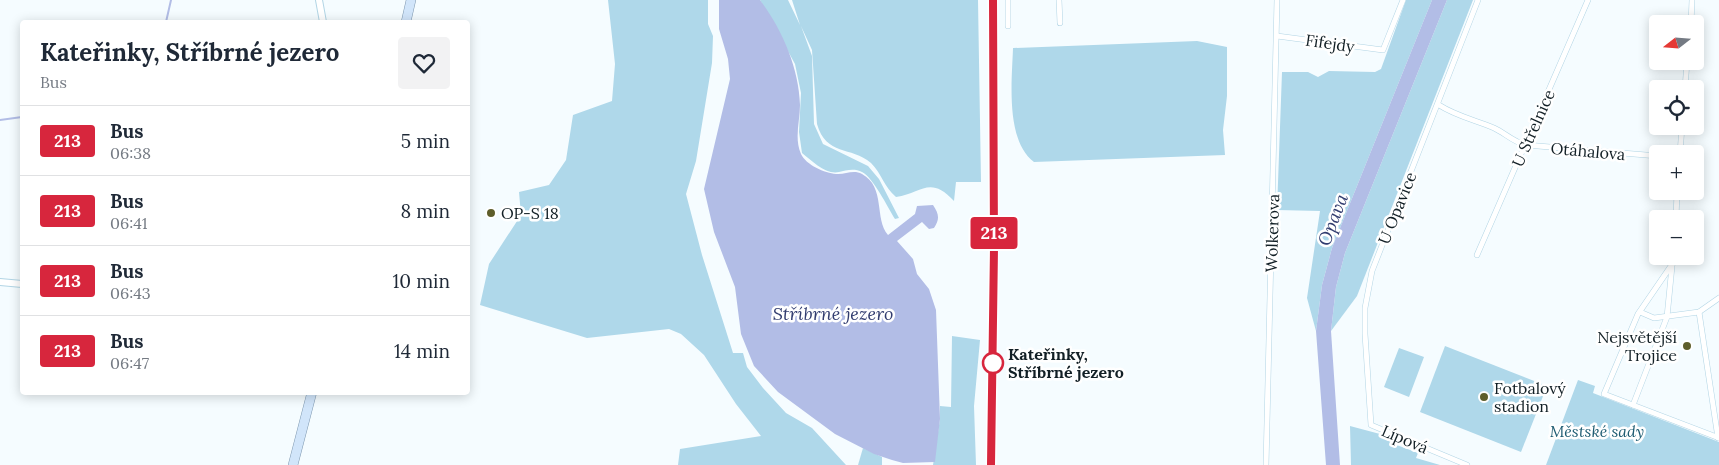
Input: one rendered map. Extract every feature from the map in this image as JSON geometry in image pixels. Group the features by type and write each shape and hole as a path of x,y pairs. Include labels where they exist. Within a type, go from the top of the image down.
{"main road":[{"path":"406,20 411,0"},
{"path":"293,465 311,395"}],"street":[{"path":"319,0 322,20"},
{"path":"991,465 994,248 993,0"},
{"path":"1008,0 1008,26"},
{"path":"1059,0 1060,23"},
{"name":"Wolkerova","path":"1266,465 1277,0"},
{"name":"Fifejdy","path":"1277,36 1383,50 1403,0"},
{"name":"U Opavice","path":"1371,425 1365,308 1372,270 1478,0"},
{"name":"U Střelnice","path":"1477,255 1588,0"},
{"path":"1691,15 1692,0"},
{"name":"Otáhalova","path":"1438,105 1462,118 1496,129 1514,141 1526,145 1649,155"},
{"path":"1672,265 1640,312 1604,394 1719,438"},
{"path":"1633,405 1667,317 1673,265"},
{"path":"0,282 20,284"},
{"path":"1640,312 1654,318 1699,312 1719,298"},
{"path":"1699,312 1719,438"},
{"name":"Lípová","path":"1371,425 1468,465"}],"green space":[{"path":"608,0 708,0 708,24 713,36 712,63 696,161 686,194 702,255 733,353 743,353 747,367 763,388 786,413 812,428 846,465 678,465 680,449 761,436 736,404 704,355 681,334 669,329 587,338 480,305 489,264 521,215 519,192 549,185 566,160 573,115 612,101 615,64"},
{"path":"760,0 788,0 800,25 792,0 978,0 981,182 956,182 954,201 946,193 932,187 896,197 871,163 826,141 817,124 812,50 801,26 812,56 814,124 823,144 868,166 879,179 899,218 895,219 871,180 862,172 853,170 829,171 819,167 810,160 802,153 799,132 801,93 795,64"},
{"path":"1406,0 1432,0 1332,248 1322,285 1316,331 1307,298 1320,211 1277,210 1282,72 1308,72 1318,77 1329,71 1375,72 1381,69"},
{"path":"1447,0 1473,0 1357,296 1331,331 1336,287 1345,253"},
{"path":"1197,41 1227,47 1227,96 1223,130 1225,155 1034,162 1025,152 1018,139 1012,109 1013,48"},
{"path":"952,336 980,340 974,406 976,465 933,465 940,419 940,406 951,407"},
{"name":"Fotbalový stadion","path":"1445,346 1547,386 1521,452 1420,412"},
{"path":"1399,348 1424,357 1409,397 1384,387"},
{"name":"Městské sady","path":"1578,380 1595,386 1593,393 1719,442 1719,465 1546,465"},
{"path":"1350,426 1395,438 1394,444 1418,453 1416,458 1440,465 1351,465"},
{"path":"863,448 882,457 882,465 858,465"}],"water":[{"name":"Stříbrné jezero","path":"719,0 760,0 775,23 793,63 800,105 798,142 801,154 807,162 827,172 839,174 859,173 869,180 877,195 881,221 888,235 915,214 917,206 933,205 937,211 938,219 934,228 929,229 922,222 897,241 913,259 917,274 929,289 936,310 940,419 935,462 903,463 892,460 874,454 835,434 778,392 754,366 741,334 735,287 714,232 704,189 730,79 728,59 719,29"},
{"path":"1432,0 1447,0 1345,253 1336,287 1331,331 1340,465 1326,465 1316,331 1322,285 1332,248"}],"waterway":[{"path":"166,20 171,0"},
{"path":"0,120 20,117"}],"bus line":[{"name":"213","path":"991,465 994,248 993,0"}],"place":[{"name":"OP-S 18","path":"491,213"},
{"name":"Nejsvětější Trojice","path":"1687,346"},
{"name":"Kateřinky, Stříbrné jezero","path":"993,363"},
{"name":"Fotbalový stadion","path":"1484,397"}],"water label":[{"name":"Opava","path":"1333,220"}]}
